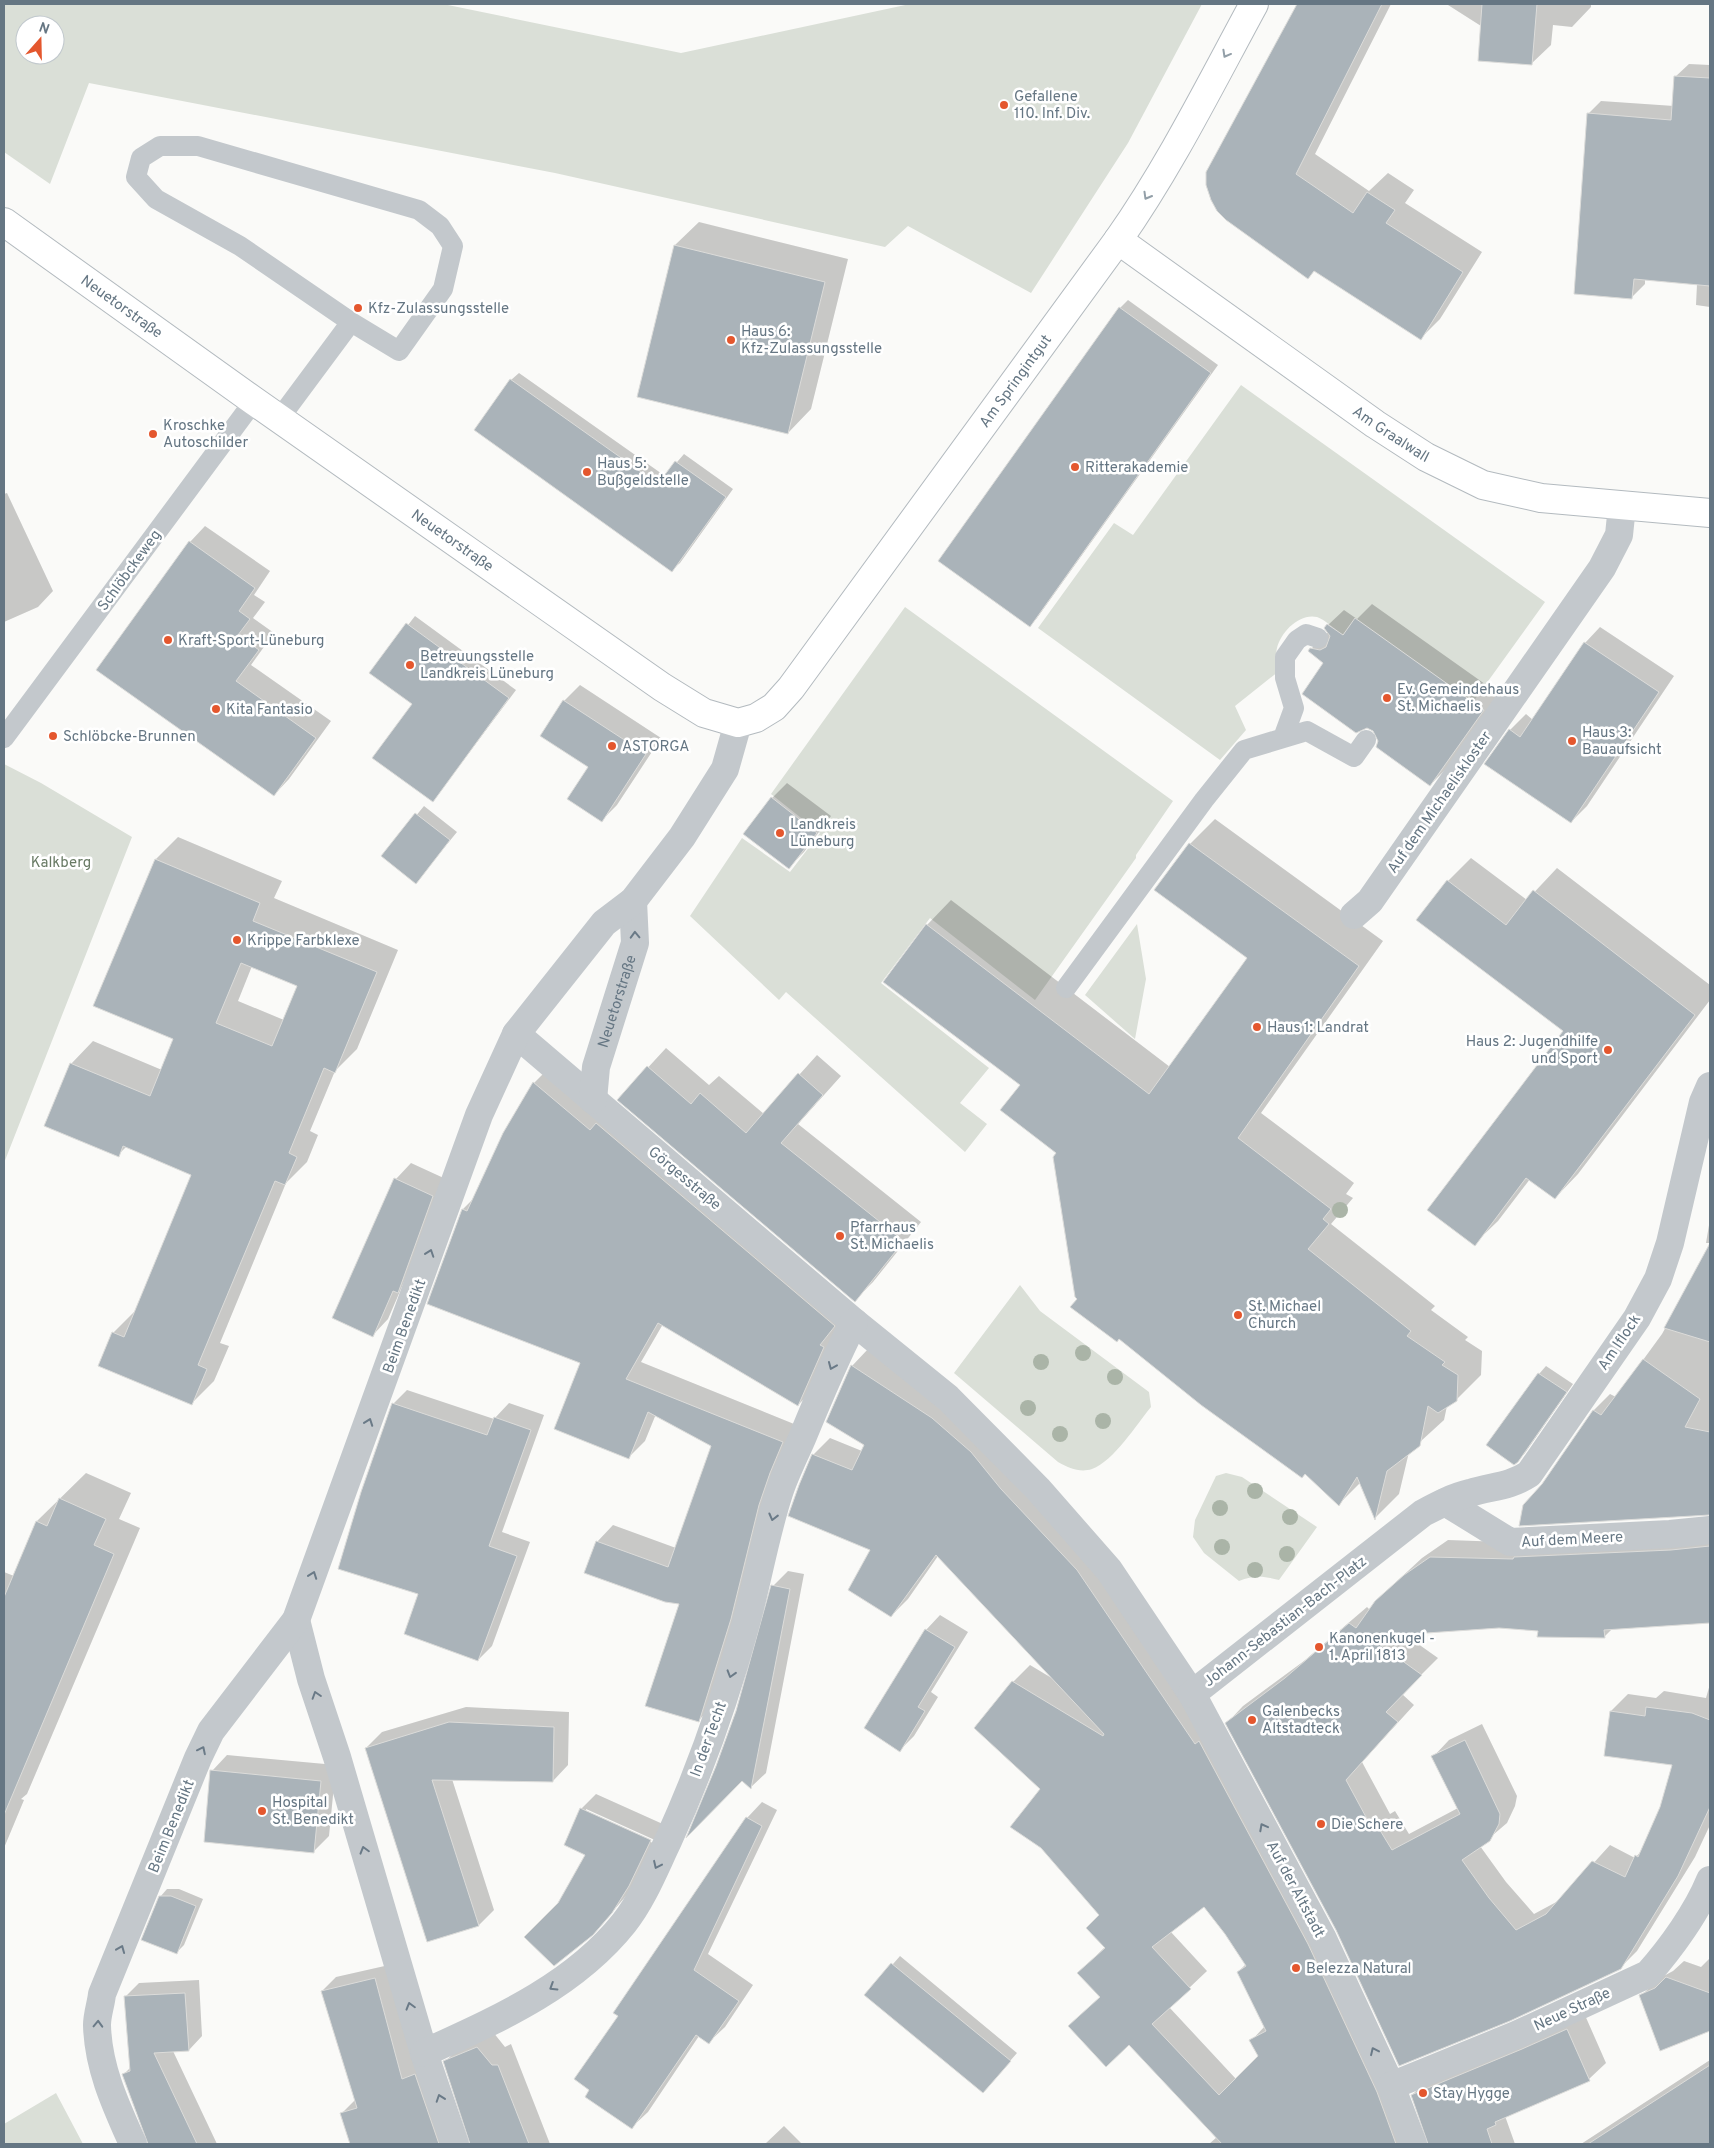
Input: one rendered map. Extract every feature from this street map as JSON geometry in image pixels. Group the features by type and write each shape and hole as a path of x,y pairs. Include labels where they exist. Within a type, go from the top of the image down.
{"main road":[{"name":"Am Springintgut","path":"738,723 756,718 774,707 791,688 1139,211 1183,135 1254,4"},
{"name":"Neuetorstraße","path":"4,222 279,419 669,691 704,713 738,723"},
{"name":"Am Graalwall","path":"1118,240 1367,419 1426,457 1483,484 1541,498 1710,513"}],"street":[{"name":"Auf dem Michaeliskloster","path":"1354,915 1370,901 1602,568 1619,535 1622,506"},
{"path":"516,1034 604,923 633,902 682,837 725,769 738,723"},
{"name":"Neuetorstraße","path":"593,1100 596,1067 635,943 633,902"},
{"name":"Görgesstraße","path":"516,1034 854,1322"},
{"name":"Beim Benedikt","path":"134,2144 108,2089 100,2054 97,2024 102,1994 198,1758 211,1732 296,1620 479,1115 516,1034"},
{"name":"Am Iflock","path":"1434,1508 1469,1493 1515,1483 1529,1474 1637,1318 1658,1279 1670,1242 1703,1102 1710,1086"},
{"name":"Johann-Sebastian-Bach-Platz","path":"854,1322 948,1398 1038,1489 1109,1570 1192,1694 1434,1508"},
{"name":"In der Techt","path":"424,2052 486,2024 568,1978 602,1947 625,1922 646,1889 677,1821 713,1732 746,1624 779,1493 836,1357 854,1322"},
{"name":"Auf dem Meere","path":"1434,1508 1510,1542 1670,1534 1710,1530"},
{"path":"296,1620 311,1679 337,1756 424,2052 455,2144"},
{"name":"Auf der Altstadt","path":"1192,1694 1322,1937 1391,2086 1413,2144"},
{"name":"Neue Straße","path":"1391,2086 1455,2062 1648,1974 1662,1958 1678,1934 1704,1894 1710,1880"}],"lane":[{"path":"160,146 198,146 419,210 440,226 452,246 443,289 399,350 351,322 240,246 156,199 136,177 141,158 160,146"},
{"path":"279,419 351,322"},
{"name":"Schlöbckeweg","path":"4,738 254,401"},
{"path":"1283,738 1294,708 1285,678 1286,658 1297,640 1306,634 1318,638"},
{"path":"1066,988 1204,800 1244,750 1307,731 1354,757 1366,740"}],"green space":[{"path":"4,4 443,4 681,53 910,4 1202,4 1128,143 1031,293 908,226 885,247 555,173 89,83 50,184 4,152"},
{"path":"1241,385 1545,602 1473,702 1356,619 1343,635 1320,618 1304,618 1292,625 1279,642 1276,654 1279,671 1235,706 1246,730 1220,760 1038,628 1114,523 1133,535"},
{"path":"905,607 1173,801 1136,855 1136,858 1035,1000 930,918 881,983 989,1068 960,1103 987,1124 965,1152 786,992 779,1000 690,916 742,838 790,872 820,833 771,794"},
{"name":"Kalkberg","path":"4,764 41,783 132,837 4,1163"},
{"path":"1137,924 1146,979 1135,1039 1085,995"},
{"path":"1020,1285 1040,1311 1149,1392 1151,1407 1116,1451 1100,1465 1092,1469 1079,1470 1058,1462 954,1373"},
{"path":"1226,1473 1242,1477 1317,1527 1279,1580 1259,1577 1239,1581 1204,1553 1193,1537 1195,1520 1216,1476"},
{"path":"56,2093 83,2144 4,2144 4,2124"}],"building":[{"path":"1297,4 1382,4 1296,174 1353,213 1367,192 1395,210 1386,223 1463,272 1421,340 1314,271 1308,279 1226,220 1217,211 1211,200 1206,185 1206,172"},
{"path":"1482,4 1537,4 1532,65 1478,61"},
{"path":"1674,76 1710,78 1710,286 1634,279 1632,299 1574,294 1587,113 1671,120"},
{"name":"Haus 6: Kfz-Zulassungsstelle","path":"674,245 825,282 788,434 637,397"},
{"name":"Ritterakademie","path":"1119,307 1211,373 1030,627 938,561"},
{"name":"Haus 5: Bußgeldstelle","path":"510,379 658,484 675,461 726,497 672,572 474,430"},
{"path":"189,541 255,588 239,611 250,619 238,635 259,650 236,681 316,738 274,796 96,670"},
{"name":"Ev. Gemeindehaus St. Michaelis","path":"1355,618 1484,710 1430,786 1376,747 1378,741 1373,731 1367,728 1356,733 1302,694 1323,663 1308,651 1310,648 1320,650 1326,647 1330,636 1324,628 1327,624 1343,635"},
{"path":"406,623 509,698 433,802 372,758 412,704 369,673"},
{"name":"Haus 3: Bauaufsicht","path":"1584,642 1659,692 1571,823 1484,764 1509,729 1520,737"},
{"path":"563,700 646,754 602,822 567,799 588,767 540,736"},
{"name":"Landkreis Lüneburg","path":"771,797 817,833 789,869 743,834"},
{"path":"415,813 450,840 416,884 381,856"},
{"path":"1189,843 1359,966 1238,1138 1331,1209 1323,1219 1329,1224 1308,1249 1411,1331 1407,1336 1445,1362 1442,1365 1458,1375 1457,1401 1438,1413 1428,1406 1420,1446 1387,1471 1375,1520 1357,1477 1339,1506 1305,1474 1302,1478 1201,1405 1119,1339 1117,1342 1070,1307 1077,1299 1075,1297 1053,1157 1056,1153 1000,1110 1020,1085 883,982 926,924 1149,1094 1247,958 1154,890"},
{"path":"155,859 260,903 253,921 377,972 335,1073 324,1068 289,1153 297,1157 285,1185 275,1181 198,1365 207,1369 192,1405 98,1366 112,1332 124,1337 191,1175 123,1146 119,1157 44,1126 70,1063 150,1096 173,1039 93,1006","holes":["241,963 297,986 272,1046 216,1023"]},
{"name":"Haus 2: Jugendhilfe und Sport","path":"1447,880 1506,925 1533,890 1695,1015 1555,1199 1526,1178 1475,1246 1427,1210 1563,1031 1416,920"},
{"path":"647,1066 691,1104 700,1093 746,1133 798,1073 823,1095 781,1143 904,1241 855,1302 617,1100"},
{"path":"533,1082 590,1130 596,1123 835,1326 820,1345 824,1347 798,1406 658,1323 626,1379 783,1442 759,1505 731,1619 699,1722 645,1706 679,1604 665,1602 584,1573 596,1541 668,1567 711,1446 648,1412 629,1459 554,1429 580,1363 427,1304 462,1209 467,1211 503,1133"},
{"path":"394,1178 433,1196 398,1293 393,1291 373,1337 332,1318"},
{"path":"1710,1243 1710,1342 1664,1328"},
{"path":"1643,1359 1700,1399 1685,1427 1710,1432 1710,1515 1519,1526 1523,1505 1542,1484 1593,1410 1601,1415"},
{"path":"851,1365 932,1418 971,1452 1001,1489 1077,1570 1195,1744 1199,1741 1308,1944 1377,2092 1396,2144 1222,2144 1129,2045 1106,2067 1068,2026 1100,1997 1077,1973 1105,1948 1086,1928 1099,1915 1041,1848 1010,1827 1040,1789 974,1728 1012,1681 1103,1736 1104,1734 936,1555 891,1617 848,1590 870,1550 788,1516 812,1454 852,1470 864,1445 826,1422","holes":["1204,1907 1246,1966 1237,1972 1266,2031 1249,2040 1258,2056 1219,2095 1152,2024 1191,1989 1152,1947"]},
{"path":"1538,1373 1567,1392 1514,1465 1486,1445"},
{"path":"392,1403 487,1435 494,1417 531,1430 489,1546 517,1556 478,1661 404,1634 418,1594 338,1569 361,1492"},
{"path":"59,1498 106,1519 94,1545 114,1554 4,1815 4,1597 36,1521 47,1526"},
{"path":"1710,1546 1710,1623 1604,1630 1605,1638 1537,1637 1538,1631 1499,1628 1369,1637 1422,1675 1386,1712 1398,1722 1346,1780 1373,1830 1378,1827 1392,1850 1460,1814 1431,1756 1465,1740 1500,1814 1499,1824 1490,1841 1462,1860 1489,1898 1516,1930 1546,1914 1592,1861 1625,1877 1635,1855 1638,1857 1660,1807 1672,1765 1604,1756 1610,1711 1645,1716 1646,1707 1692,1713 1710,1720 1710,1807 1678,1876 1621,1969 1510,2021 1399,2066 1336,1930 1225,1723 1285,1678 1349,1623 1356,1628 1375,1601 1404,1575 1430,1557 1513,1559 1514,1557 1671,1550"},
{"path":"771,1585 790,1589 751,1789 742,1781 686,1838 716,1766 736,1711"},
{"path":"925,1629 955,1647 918,1707 925,1711 900,1752 864,1728"},
{"path":"449,1722 554,1727 553,1782 432,1780 479,1926 427,1942 365,1748"},
{"name":"Hospital St. Benedikt","path":"210,1770 321,1781 314,1853 204,1842"},
{"path":"580,1808 651,1840 629,1886 612,1913 593,1935 554,1966 524,1937 558,1903 585,1855 564,1845"},
{"path":"746,1817 762,1826 694,1970 739,2001 709,2044 696,2035 632,2129 585,2097 589,2090 574,2079 618,2016 613,2013"},
{"path":"159,1896 171,1896 196,1906 177,1954 141,1940"},
{"path":"891,1963 1011,2061 983,2093 864,1995"},
{"path":"1666,1977 1710,1993 1710,2031 1660,2051 1639,1995 1655,1988"},
{"path":"375,1978 402,2079 415,2074 439,2144 350,2144 340,2113 357,2108 321,1991"},
{"path":"185,1993 189,2051 154,2053 197,2144 148,2144 122,2074 130,2071 124,1996"},
{"path":"1567,2029 1590,2081 1495,2122 1496,2125 1487,2129 1492,2144 1428,2144 1411,2095"},
{"path":"477,2047 492,2065 498,2065 529,2144 470,2144 443,2061"},
{"path":"1710,2065 1710,2144 1588,2144"}],"place":[{"name":"Gefallene 110. Inf. Div.","path":"1004,105"},
{"name":"Kfz-Zulassungsstelle","path":"358,308"},
{"name":"Haus 6: Kfz-Zulassungsstelle","path":"731,340"},
{"name":"Kroschke Autoschilder","path":"153,434"},
{"name":"Ritterakademie","path":"1075,467"},
{"name":"Haus 5: Bußgeldstelle","path":"587,472"},
{"name":"Kraft-Sport-Lüneburg","path":"168,640"},
{"name":"Betreuungsstelle Landkreis Lüneburg","path":"410,665"},
{"name":"Ev. Gemeindehaus St. Michaelis","path":"1387,698"},
{"name":"Kita Fantasio","path":"216,709"},
{"name":"Schlöbcke-Brunnen","path":"53,736"},
{"name":"Haus 3: Bauaufsicht","path":"1572,741"},
{"name":"ASTORGA","path":"612,746"},
{"name":"Landkreis Lüneburg","path":"780,833"},
{"name":"Krippe Farbklexe","path":"237,940"},
{"name":"Haus 1: Landrat","path":"1257,1027"},
{"name":"Haus 2: Jugendhilfe und Sport","path":"1608,1050"},
{"name":"Pfarrhaus St. Michaelis","path":"840,1236"},
{"name":"St. Michael Church","path":"1238,1315"},
{"name":"Kanonenkugel - 1. April 1813","path":"1319,1647"},
{"name":"Galenbecks Altstadteck","path":"1252,1720"},
{"name":"Hospital St. Benedikt","path":"262,1811"},
{"name":"Die Schere","path":"1321,1824"},
{"name":"Belezza Natural","path":"1296,1968"},
{"name":"Stay Hygge","path":"1423,2093"}]}
